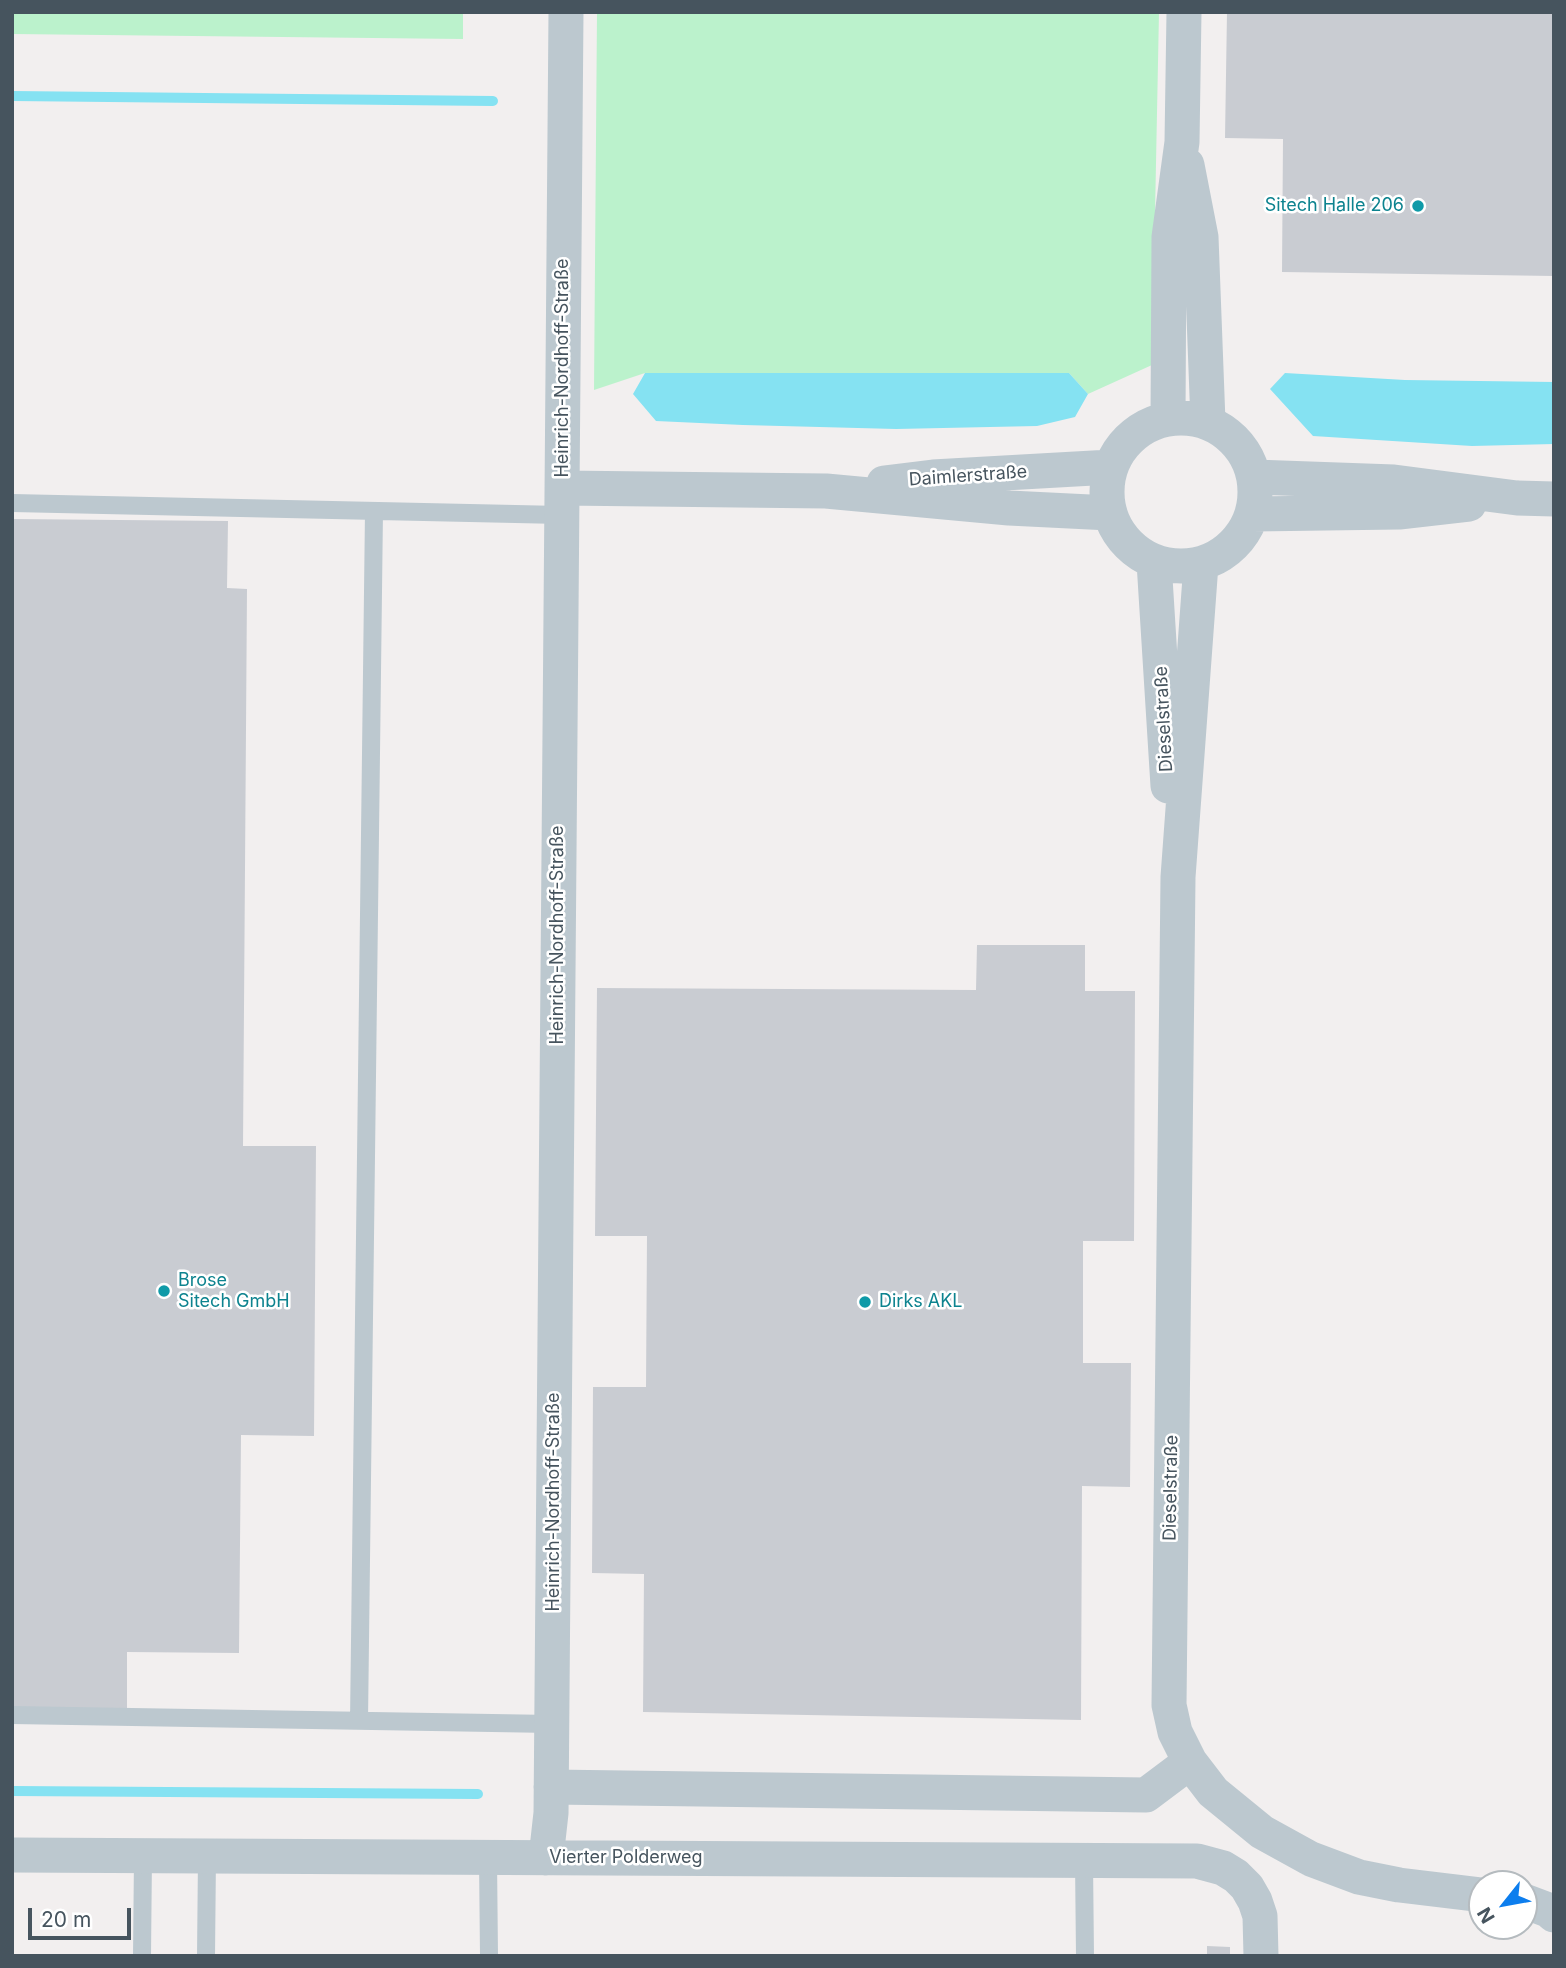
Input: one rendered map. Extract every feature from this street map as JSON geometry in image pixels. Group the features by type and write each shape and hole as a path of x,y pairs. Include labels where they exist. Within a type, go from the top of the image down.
{"street":[{"name":"Heinrich-Nordhoff-Straße","path":"546,1858 551,1812 552,1724 566,12"},
{"path":"1168,418 1169,237 1182,142 1184,12"},
{"path":"1182,142 1201,237 1208,422"},
{"path":"1168,418 1195,418 1208,422 1224,430 1238,443 1248,459 1256,495 1253,514 1245,531 1233,546 1218,557 1201,564 1177,567 1154,562 1139,554 1116,528 1110,513 1107,482 1111,467 1118,453 1133,435 1153,422 1168,418"},
{"name":"Daimlerstraße","path":"562,502 826,491 933,477 1111,467"},
{"path":"1254,477 1394,482 1517,498 1554,499"},
{"name":"Daimlerstraße","path":"826,491 1009,508 1110,513"},
{"path":"1253,514 1399,512 1517,498"},
{"name":"Dieselstraße","path":"1154,562 1165,766 1178,877"},
{"name":"Dieselstraße","path":"1201,564 1178,877 1169,1706 1175,1732 1190,1762 1213,1792 1262,1832 1311,1859 1359,1877 1468,1893"},
{"path":"551,1787 1146,1795 1190,1762"},
{"name":"Vierter Polderweg","path":"12,1855 1197,1861 1223,1868 1247,1887 1255,1901 1262,1931 1261,1956"},
{"path":"1538,1906 1554,1915"}],"lane":[{"path":"12,503 374,511 562,502"},
{"path":"359,1721 374,511"},
{"path":"12,1714 552,1724"},
{"path":"142,1956 143,1856"},
{"path":"205,1956 207,1856"},
{"path":"488,1858 489,1956"},
{"path":"1084,1861 1085,1956"}],"green space":[{"path":"12,12 463,12 463,39 12,34"},
{"path":"597,12 1159,12 1152,365 1088,394 1069,373 645,373 594,390"}],"water":[{"path":"645,373 1069,373 1088,394 1075,417 1037,426 896,429 656,421 633,394"},
{"path":"1285,373 1405,380 1554,382 1554,444 1472,446 1313,436 1270,389"}],"building":[{"name":"Sitech Halle 206","path":"1227,12 1554,12 1554,276 1282,272 1283,139 1225,138"},
{"name":"Brose Sitech GmbH","path":"12,519 228,521 227,588 247,589 243,1146 316,1146 314,1436 241,1435 239,1653 127,1652 127,1713 12,1711"},
{"name":"Dirks AKL","path":"977,945 1085,945 1085,991 1135,991 1134,1241 1083,1241 1083,1363 1131,1363 1130,1487 1082,1486 1081,1720 643,1712 644,1574 592,1573 593,1387 646,1387 647,1236 595,1236 597,988 976,990"},
{"path":"1207,1946 1230,1947 1230,1956 1207,1956"}],"waterway":[{"path":"12,96 493,101"},
{"path":"12,1791 478,1794"}],"place":[{"name":"Sitech Halle 206","path":"1418,206"},
{"name":"Brose Sitech GmbH","path":"164,1291"},
{"name":"Dirks AKL","path":"865,1302"}]}
